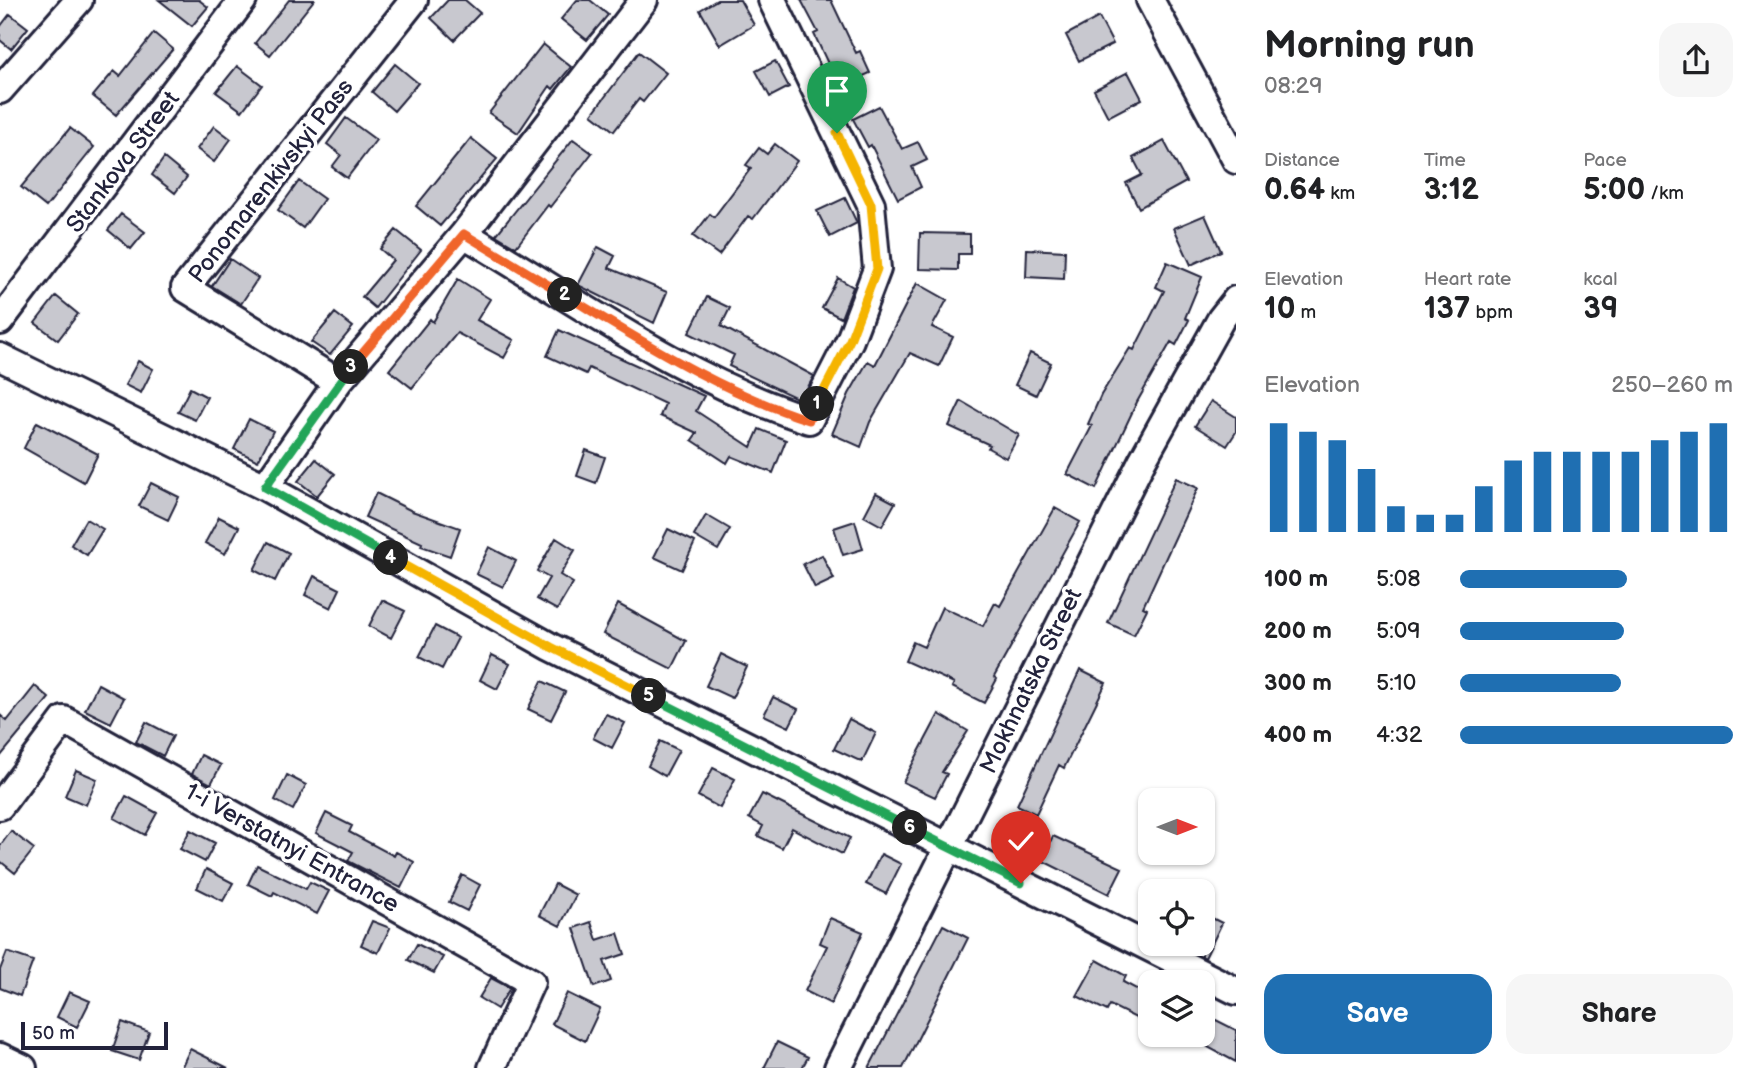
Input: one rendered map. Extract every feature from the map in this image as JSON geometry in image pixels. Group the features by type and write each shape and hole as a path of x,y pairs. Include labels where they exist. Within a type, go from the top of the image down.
{"street":[{"path":"0,90 79,0"},
{"name":"Stankova Street","path":"0,321 243,0"},
{"name":"Ponomarenkivskyi Pass","path":"338,382 185,288 414,0"},
{"path":"265,487 338,382 464,234 644,0"},
{"path":"464,234 690,371 762,405 809,420 850,340 877,269 871,204 772,0"},
{"path":"1150,0 1232,143"},
{"name":"Mokhnatska Street","path":"838,1068 1142,461 1221,319 1236,300"},
{"path":"0,357 265,487 551,647 1236,991"},
{"name":"1-i Verstatnyi Entrance","path":"0,806 64,720 531,982 492,1068"},
{"path":"0,1056 23,1068"}],"building":[{"path":"159,0 199,0 208,7 192,26"},
{"path":"289,0 314,0 270,55 255,43"},
{"path":"448,0 465,0 480,13 454,40 431,18"},
{"path":"577,0 590,0 608,15 587,40 561,19"},
{"path":"717,0 740,0 754,25 720,45 700,10"},
{"path":"801,0 831,0 856,53 860,51 870,73 839,87 814,34 818,32"},
{"path":"10,14 28,28 11,49 0,40 0,27"},
{"path":"1099,17 1113,44 1079,61 1066,35"},
{"path":"154,33 173,49 116,115 93,96 114,71 120,76"},
{"path":"543,44 571,67 553,89 550,86 518,133 489,113"},
{"path":"639,52 666,73 643,102 639,99 614,131 592,114"},
{"path":"775,61 789,87 770,97 756,71"},
{"path":"395,64 418,83 394,111 372,92"},
{"path":"237,66 262,85 242,111 216,92"},
{"path":"1128,72 1142,99 1108,117 1094,90"},
{"path":"879,106 902,149 918,142 927,160 912,167 921,187 898,199 871,145 868,147 853,119"},
{"path":"346,118 376,140 347,178 332,167 341,155 327,144"},
{"path":"214,126 231,139 214,162 197,149"},
{"path":"70,128 94,147 46,207 21,187"},
{"path":"471,138 497,159 440,226 416,206"},
{"path":"573,139 592,153 550,207 548,205 516,247 496,235"},
{"path":"1164,141 1186,182 1139,208 1126,183 1142,175 1133,158"},
{"path":"775,144 797,161 753,219 748,216 719,255 693,236 710,214 714,217 751,168 746,165 759,148 767,154"},
{"path":"164,158 187,177 175,193 152,175"},
{"path":"299,181 324,199 303,228 278,210"},
{"path":"845,198 857,223 830,237 817,211"},
{"path":"121,214 145,232 131,249 108,230"},
{"path":"1205,215 1221,251 1191,265 1174,228"},
{"path":"396,230 421,250 375,308 362,297 393,260 380,249"},
{"path":"920,233 970,234 970,254 958,254 958,270 919,269"},
{"path":"598,247 615,256 609,268 667,292 654,323 578,285"},
{"path":"1027,249 1065,251 1064,279 1026,277"},
{"path":"230,259 258,278 241,304 212,286"},
{"path":"1167,262 1202,277 1185,318 1189,320 1176,345 1171,342 1137,402 1096,489 1067,474 1092,426 1088,424 1101,395 1130,348 1134,350 1164,291 1156,287"},
{"path":"838,278 853,287 841,318 822,308"},
{"path":"458,279 490,299 477,320 514,340 504,358 457,333 412,388 389,370 430,319 433,322"},
{"path":"917,283 947,300 932,327 953,337 939,366 910,353 870,422 861,447 832,434 849,394 868,361 875,365"},
{"path":"56,296 78,314 58,340 35,323"},
{"path":"707,297 730,308 721,326 814,376 801,400 729,366 734,355 689,333"},
{"path":"335,313 353,327 330,355 311,342"},
{"path":"559,330 704,396 696,411 751,447 759,429 786,440 773,473 731,456 727,463 692,440 697,433 660,416 665,404 589,368 586,374 547,356"},
{"path":"1030,353 1051,363 1036,395 1015,385"},
{"path":"138,361 153,369 141,393 125,385"},
{"path":"190,388 207,397 195,420 178,412"},
{"path":"961,401 1019,435 1006,458 988,448 990,445 949,426"},
{"path":"1211,401 1236,417 1236,432 1227,446 1195,426"},
{"path":"249,419 273,431 258,461 234,449"},
{"path":"37,422 98,454 84,482 24,448"},
{"path":"586,450 605,457 596,483 577,476"},
{"path":"316,459 335,474 317,496 298,481"},
{"path":"1176,478 1198,488 1143,607 1147,609 1134,635 1108,623"},
{"path":"151,483 179,497 168,520 139,506"},
{"path":"376,493 412,511 460,528 450,556 421,546 422,543 365,517"},
{"path":"876,493 895,503 882,526 864,516"},
{"path":"1055,508 1080,522 994,677 997,679 984,703 952,687 954,683 905,661 913,642 924,647 942,607 983,626 995,603 1000,606"},
{"path":"706,515 730,529 718,550 694,536"},
{"path":"219,517 239,527 225,554 205,543"},
{"path":"86,519 103,529 87,555 71,545"},
{"path":"855,521 863,549 843,555 834,528"},
{"path":"668,529 695,542 682,570 654,557"},
{"path":"556,538 575,550 560,575 573,583 557,610 537,599 549,578 537,571"},
{"path":"268,542 289,553 275,581 254,570"},
{"path":"489,547 516,561 503,587 476,574"},
{"path":"822,555 834,579 815,588 803,564"},
{"path":"314,576 340,589 331,608 305,595"},
{"path":"382,600 405,611 391,638 369,626"},
{"path":"618,604 686,641 672,669 603,634"},
{"path":"435,626 458,638 442,669 419,657"},
{"path":"721,654 747,667 732,698 706,686"},
{"path":"492,655 510,664 497,689 480,680"},
{"path":"1080,670 1106,683 1064,768 1059,765 1036,814 1017,805"},
{"path":"542,681 565,692 551,720 528,709"},
{"path":"98,684 124,698 111,723 85,710"},
{"path":"35,686 49,698 0,757 0,715 7,721"},
{"path":"773,697 798,709 789,727 764,715"},
{"path":"606,714 625,723 612,748 593,738"},
{"path":"939,714 968,731 942,772 947,774 935,797 903,782"},
{"path":"849,719 876,733 862,762 834,749"},
{"path":"146,722 173,736 163,756 136,742"},
{"path":"660,741 679,750 665,776 648,766"},
{"path":"201,755 221,765 211,784 192,774"},
{"path":"713,768 735,779 720,808 698,796"},
{"path":"76,770 97,779 86,805 65,796"},
{"path":"287,775 306,785 293,810 275,800"},
{"path":"762,794 850,838 842,854 792,828 782,848 758,836 763,826 749,818"},
{"path":"126,796 157,813 145,835 114,818"},
{"path":"326,813 352,826 349,832 394,856 396,852 414,862 401,888 348,861 353,852 316,833"},
{"path":"190,830 215,843 205,862 180,849"},
{"path":"11,831 34,849 15,873 0,861 0,846"},
{"path":"1053,836 1122,868 1109,894 1041,860"},
{"path":"881,854 901,864 886,894 866,884"},
{"path":"257,865 306,889 310,882 329,891 317,914 274,892 272,896 248,884"},
{"path":"206,869 233,883 223,901 197,888"},
{"path":"462,875 480,885 467,911 449,902"},
{"path":"555,884 576,895 560,926 539,915"},
{"path":"830,918 863,932 831,1004 805,991 827,946 820,943"},
{"path":"1215,920 1222,923 1215,937"},
{"path":"372,921 390,928 378,953 361,945"},
{"path":"591,922 597,940 618,933 625,954 604,961 611,981 594,987 574,928"},
{"path":"943,925 968,938 903,1068 869,1068"},
{"path":"417,944 443,957 434,973 408,960"},
{"path":"7,952 33,961 20,996 0,988 0,970"},
{"path":"1097,960 1126,976 1123,982 1138,990 1138,1019 1110,1005 1107,1011 1077,996"},
{"path":"491,978 510,988 497,1009 479,998"},
{"path":"69,992 90,1001 77,1027 57,1017"},
{"path":"567,993 600,1009 585,1041 552,1024"},
{"path":"1215,1020 1236,1030 1236,1062 1208,1047 1215,1047"},
{"path":"122,1022 149,1032 139,1060 112,1051"},
{"path":"777,1042 808,1057 802,1068 764,1068"},
{"path":"190,1049 228,1068 181,1068"}],"route":[{"path":"837,133 871,204 877,269 850,340 809,420 762,405 690,371 464,234 338,382 265,487 551,647 1021,883"}]}
